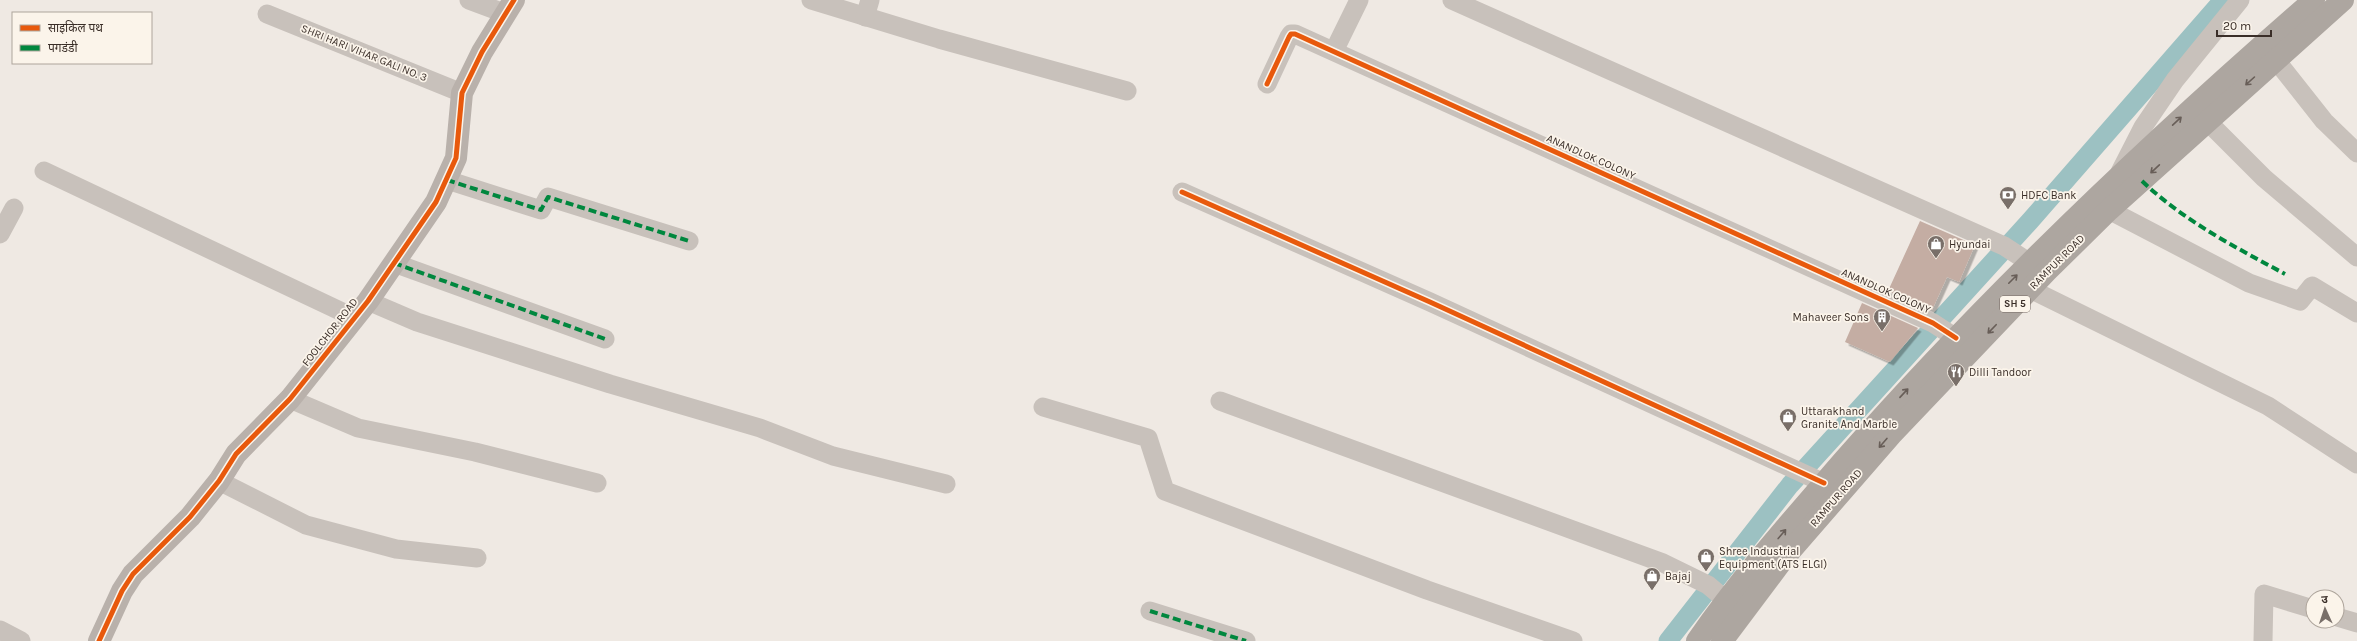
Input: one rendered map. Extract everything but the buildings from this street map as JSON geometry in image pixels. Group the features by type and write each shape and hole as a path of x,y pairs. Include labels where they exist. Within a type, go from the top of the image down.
{"main road":[{"path":"1697,641 1717,592 1824,484 1895,402 1942,329 2030,263 2116,178 2212,89 2314,0"},
{"name":"RAMPUR ROAD","path":"1722,641 1786,557 1891,434 2030,289 2109,210 2342,0"}],"street":[{"path":"469,0 509,6"},
{"path":"811,0 867,8 1128,90"},
{"path":"1334,52 1359,0"},
{"path":"1452,0 2007,248 2030,263"},
{"path":"2116,178 2143,127 2175,80 2240,0"},
{"name":"FOOLCHOR ROAD","path":"104,640 122,591 133,574 190,516 219,481 241,448 290,399 361,309 436,202 456,158 462,93 509,6"},
{"name":"SHRI HARI VIHAR GALI NO. 3","path":"267,14 462,93"},
{"name":"ANANDLOK COLONY","path":"1267,84 1291,34 1334,52 1942,329"},
{"path":"2275,59 2324,121 2357,153"},
{"path":"2207,121 2264,178 2357,257"},
{"path":"44,171 361,309 417,322 610,384 760,428 833,456 946,484"},
{"path":"447,180 541,210 548,198 689,241"},
{"path":"1182,192 1629,392 1824,484"},
{"path":"0,234 14,208"},
{"path":"2109,210 2249,283 2300,300 2312,286 2357,313"},
{"path":"394,263 606,339"},
{"path":"2030,289 2268,406 2357,464"},
{"path":"290,399 358,428 475,452 597,483"},
{"path":"1220,401 1656,560 1717,592"},
{"path":"1043,407 1148,438 1165,491 1427,590 1573,641"},
{"path":"219,481 306,525 396,549 477,558"},
{"path":"2263,641 2264,594 2305,607"},
{"path":"1150,611 1246,641"},
{"path":"2345,619 2357,623"},
{"path":"0,630 21,641"}],"waterway":[{"path":"1668,641 1790,485 2030,221 2223,0"}],"marked path":[{"path":"447,180 541,210 548,197 689,241"},
{"path":"2142,181 2175,209 2193,221 2285,274"},
{"path":"394,263 605,339"},
{"path":"1150,611 1246,641"}],"cycle path":[{"path":"99,641 122,591 133,574 190,517 219,481 236,454 290,399 368,301 436,202 456,158 462,93 482,52 514,0"},
{"path":"1267,84 1289,37 1291,34 1295,34 1933,323 1956,338"},
{"path":"1182,192 1430,302 1824,483"}],"place":[{"name":"HDFC Bank","path":"2008,210"},
{"name":"Hyundai","path":"1936,259"},
{"name":"Mahaveer Sons","path":"1882,332"},
{"name":"Dilli Tandoor","path":"1956,387"},
{"name":"Uttarakhand Granite And Marble","path":"1788,432"},
{"name":"Shree Industrial Equipment (ATS ELGI)","path":"1706,572"},
{"name":"Bajaj","path":"1652,591"}]}
